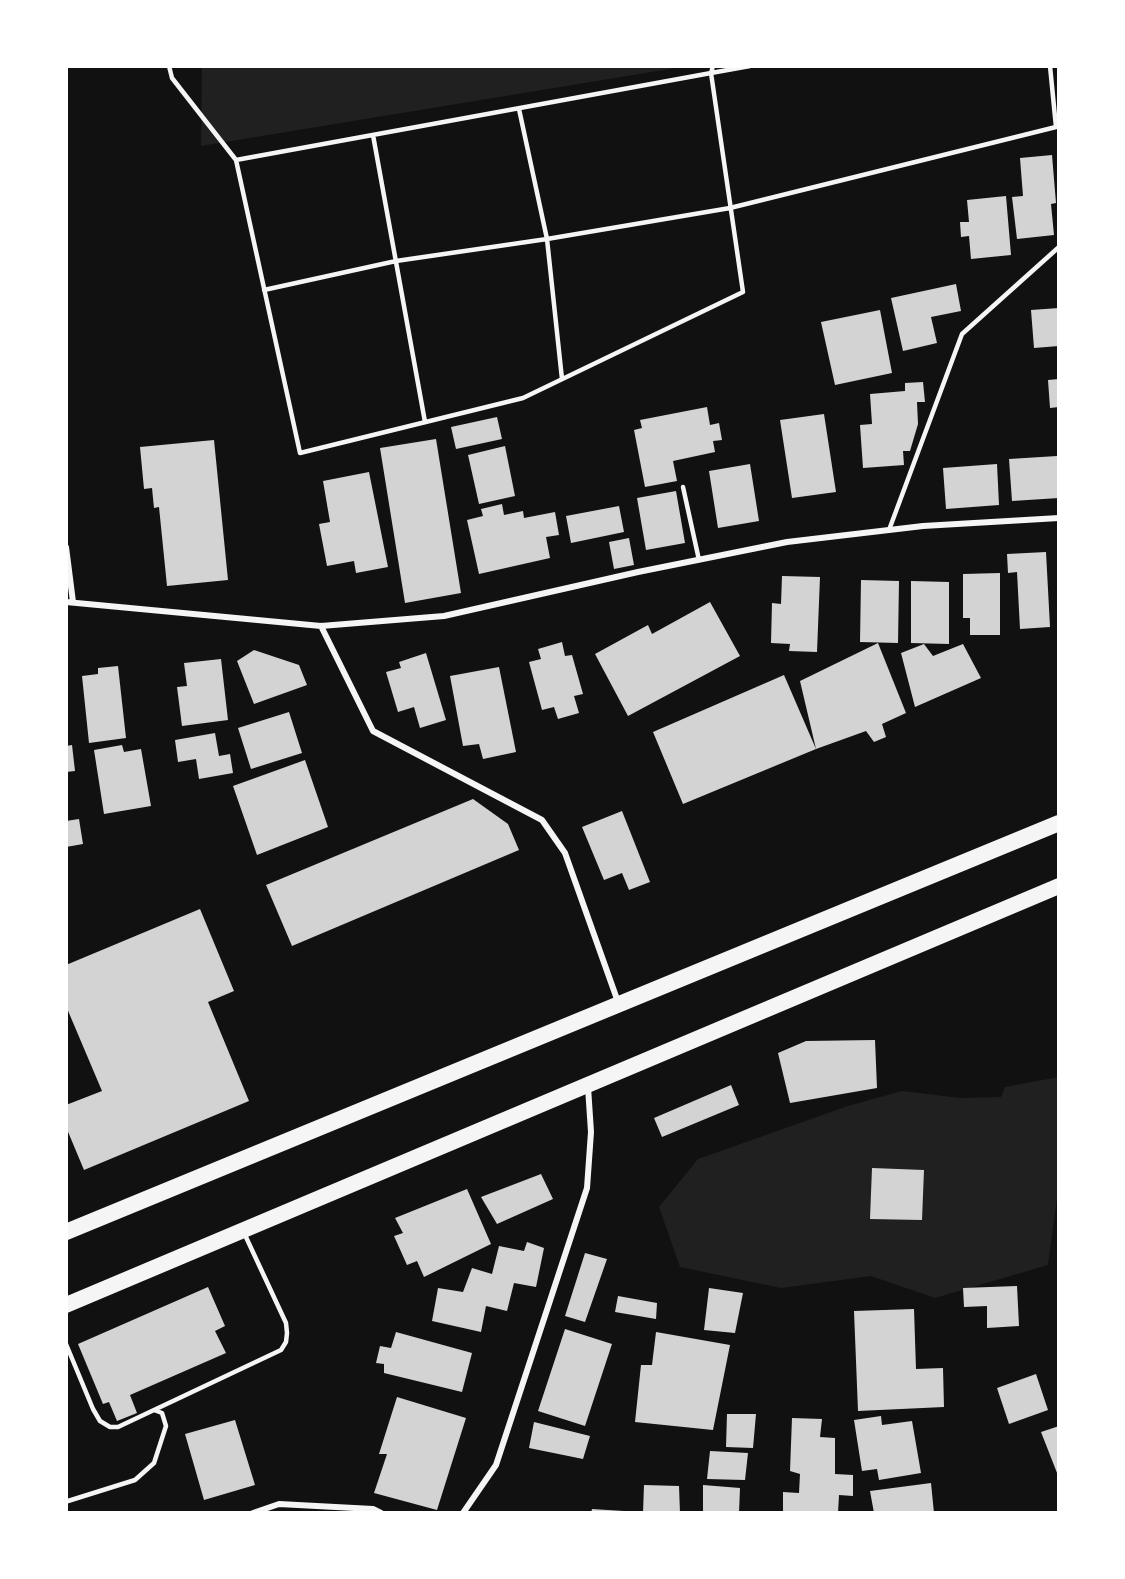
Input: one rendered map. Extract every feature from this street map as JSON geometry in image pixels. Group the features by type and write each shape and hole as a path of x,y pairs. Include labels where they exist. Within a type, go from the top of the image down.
{"highway":[{"path":"66,1232 1059,823"},
{"path":"66,1305 1059,886"}],"street":[{"path":"66,547 69,602 321,626 444,616 787,542 923,526 1059,519"},
{"path":"321,626 373,731 543,820 565,853 619,1004"},
{"path":"463,1513 496,1465 587,1188 591,1132 588,1083"},
{"path":"253,1513 279,1504 373,1509 381,1513"}],"lane":[{"path":"169,66 172,78 236,160 300,453 523,398 742,292 711,74 713,66"},
{"path":"236,160 750,66"},
{"path":"264,290 396,261 730,208 1058,127 1050,66"},
{"path":"519,109 547,238 562,379"},
{"path":"374,135 425,422"},
{"path":"889,530 962,333 1059,247"},
{"path":"683,487 699,560"},
{"path":"66,1344 93,1409 100,1421 110,1427 118,1427 280,1350 287,1333 286,1323 243,1230"},
{"path":"68,1502 135,1480 154,1463 166,1426 162,1413 154,1410"}],"shaded area":[{"path":"202,66 688,66 201,146"},
{"path":"1059,1077 1059,1183 1048,1265 935,1298 871,1276 781,1288 680,1267 659,1207 698,1159 848,1106 902,1091 961,1098 1001,1097 1005,1087"}],"building":[{"path":"1052,155 1056,203 1051,204 1054,235 1017,239 1012,197 1023,196 1020,158"},
{"path":"1006,196 1011,255 971,259 969,236 961,237 960,222 969,222 967,200"},
{"path":"956,284 961,311 931,317 937,343 903,351 891,298"},
{"path":"1059,308 1059,346 1034,348 1031,310"},
{"path":"880,310 892,373 835,385 821,322"},
{"path":"1059,379 1059,407 1050,408 1048,380"},
{"path":"923,382 925,402 917,402 918,424 910,451 903,451 904,465 863,468 860,425 872,424 870,394 905,391 905,383"},
{"path":"707,407 710,425 719,423 722,440 713,441 715,452 673,461 677,481 645,487 634,430 642,428 640,420"},
{"path":"824,414 836,492 792,498 780,420"},
{"path":"497,417 502,439 456,449 451,427"},
{"path":"436,439 461,593 405,603 380,448"},
{"path":"214,440 228,580 167,586 159,507 154,508 152,488 144,489 140,447"},
{"path":"505,446 515,496 479,504 468,455"},
{"path":"1057,456 1059,498 1012,501 1009,459"},
{"path":"750,464 759,521 718,528 709,471"},
{"path":"997,464 999,505 946,509 943,468"},
{"path":"369,472 388,567 356,573 354,561 327,566 319,524 330,522 323,481"},
{"path":"676,491 685,543 646,550 637,498"},
{"path":"502,504 504,515 523,511 524,518 555,512 559,535 546,537 550,558 479,574 467,520 483,516 481,509"},
{"path":"619,506 624,532 571,543 566,516"},
{"path":"629,538 634,565 614,569 609,542"},
{"path":"1046,552 1050,627 1020,629 1017,572 1008,573 1007,554"},
{"path":"1000,573 1000,635 970,635 970,618 963,618 963,574"},
{"path":"782,576 820,577 817,652 789,651 790,644 771,643 772,603 781,604"},
{"path":"861,580 899,581 898,643 860,642"},
{"path":"911,581 949,582 949,644 911,643"},
{"path":"710,602 740,656 628,716 595,654 648,625 652,634"},
{"path":"562,642 565,656 572,655 583,694 574,696 579,713 558,719 554,707 542,710 529,662 541,659 538,649"},
{"path":"878,643 906,713 882,724 886,737 874,742 866,731 816,749 800,681"},
{"path":"924,644 933,656 963,644 981,678 915,707 901,653"},
{"path":"254,650 299,665 307,685 254,704 237,661"},
{"path":"426,653 446,720 420,728 414,707 398,712 386,672 401,668 399,662"},
{"path":"221,659 228,720 182,726 177,687 187,686 184,663"},
{"path":"118,666 126,738 89,743 82,676 98,674 98,668"},
{"path":"499,667 516,752 483,759 479,744 463,746 450,676"},
{"path":"784,675 816,749 683,804 653,732"},
{"path":"289,712 302,753 251,769 238,728"},
{"path":"215,733 219,756 230,754 233,773 199,779 196,759 178,762 175,740"},
{"path":"72,745 75,771 66,772 66,746"},
{"path":"122,745 124,752 141,749 151,806 104,814 94,750"},
{"path":"305,760 328,827 257,855 233,786"},
{"path":"473,799 508,824 519,850 292,946 266,885"},
{"path":"622,811 650,882 629,890 622,873 604,880 582,827"},
{"path":"79,819 83,844 66,847 66,821"},
{"path":"200,909 234,991 208,1002 249,1101 84,1170 66,1127 66,1105 102,1091 66,1006 66,965"},
{"path":"875,1040 877,1088 790,1103 778,1053 806,1041"},
{"path":"731,1085 739,1105 662,1137 654,1118"},
{"path":"872,1168 924,1170 922,1220 870,1219"},
{"path":"541,1174 553,1199 497,1224 481,1197"},
{"path":"467,1189 491,1244 424,1277 417,1261 407,1265 394,1236 403,1233 395,1218"},
{"path":"527,1242 544,1248 536,1287 514,1283 507,1311 486,1306 481,1332 432,1321 438,1288 463,1292 472,1268 492,1274 499,1246 524,1251"},
{"path":"585,1253 607,1259 585,1322 565,1316"},
{"path":"1017,1286 1019,1326 987,1328 987,1306 964,1307 963,1288"},
{"path":"208,1287 225,1326 215,1331 226,1353 130,1395 137,1413 117,1421 109,1402 103,1404 78,1344"},
{"path":"709,1288 743,1293 735,1333 704,1330"},
{"path":"618,1296 657,1303 656,1319 615,1312"},
{"path":"914,1309 916,1369 943,1368 944,1407 858,1411 854,1311"},
{"path":"565,1329 612,1344 585,1426 538,1411"},
{"path":"396,1332 472,1353 462,1392 384,1373 384,1364 376,1363 380,1346 391,1348"},
{"path":"656,1332 730,1345 713,1430 635,1422 641,1365 652,1365"},
{"path":"1036,1374 1048,1410 1009,1424 997,1388"},
{"path":"397,1397 466,1418 437,1510 374,1493 387,1454 379,1454"},
{"path":"727,1414 756,1414 753,1448 726,1447"},
{"path":"881,1416 882,1425 912,1421 921,1473 879,1480 877,1469 862,1471 854,1420"},
{"path":"792,1418 822,1419 820,1437 835,1438 835,1474 853,1475 853,1496 839,1495 838,1513 783,1513 783,1492 799,1493 800,1474 790,1471"},
{"path":"235,1420 255,1485 204,1500 185,1434"},
{"path":"534,1422 590,1436 583,1459 529,1448"},
{"path":"1059,1426 1059,1478 1041,1432"},
{"path":"710,1451 748,1453 745,1480 707,1479"},
{"path":"931,1483 934,1513 874,1513 870,1491"},
{"path":"644,1485 679,1486 680,1513 643,1513"},
{"path":"703,1485 740,1488 739,1513 703,1513"},
{"path":"592,1509 624,1511 624,1513 591,1513"}]}
